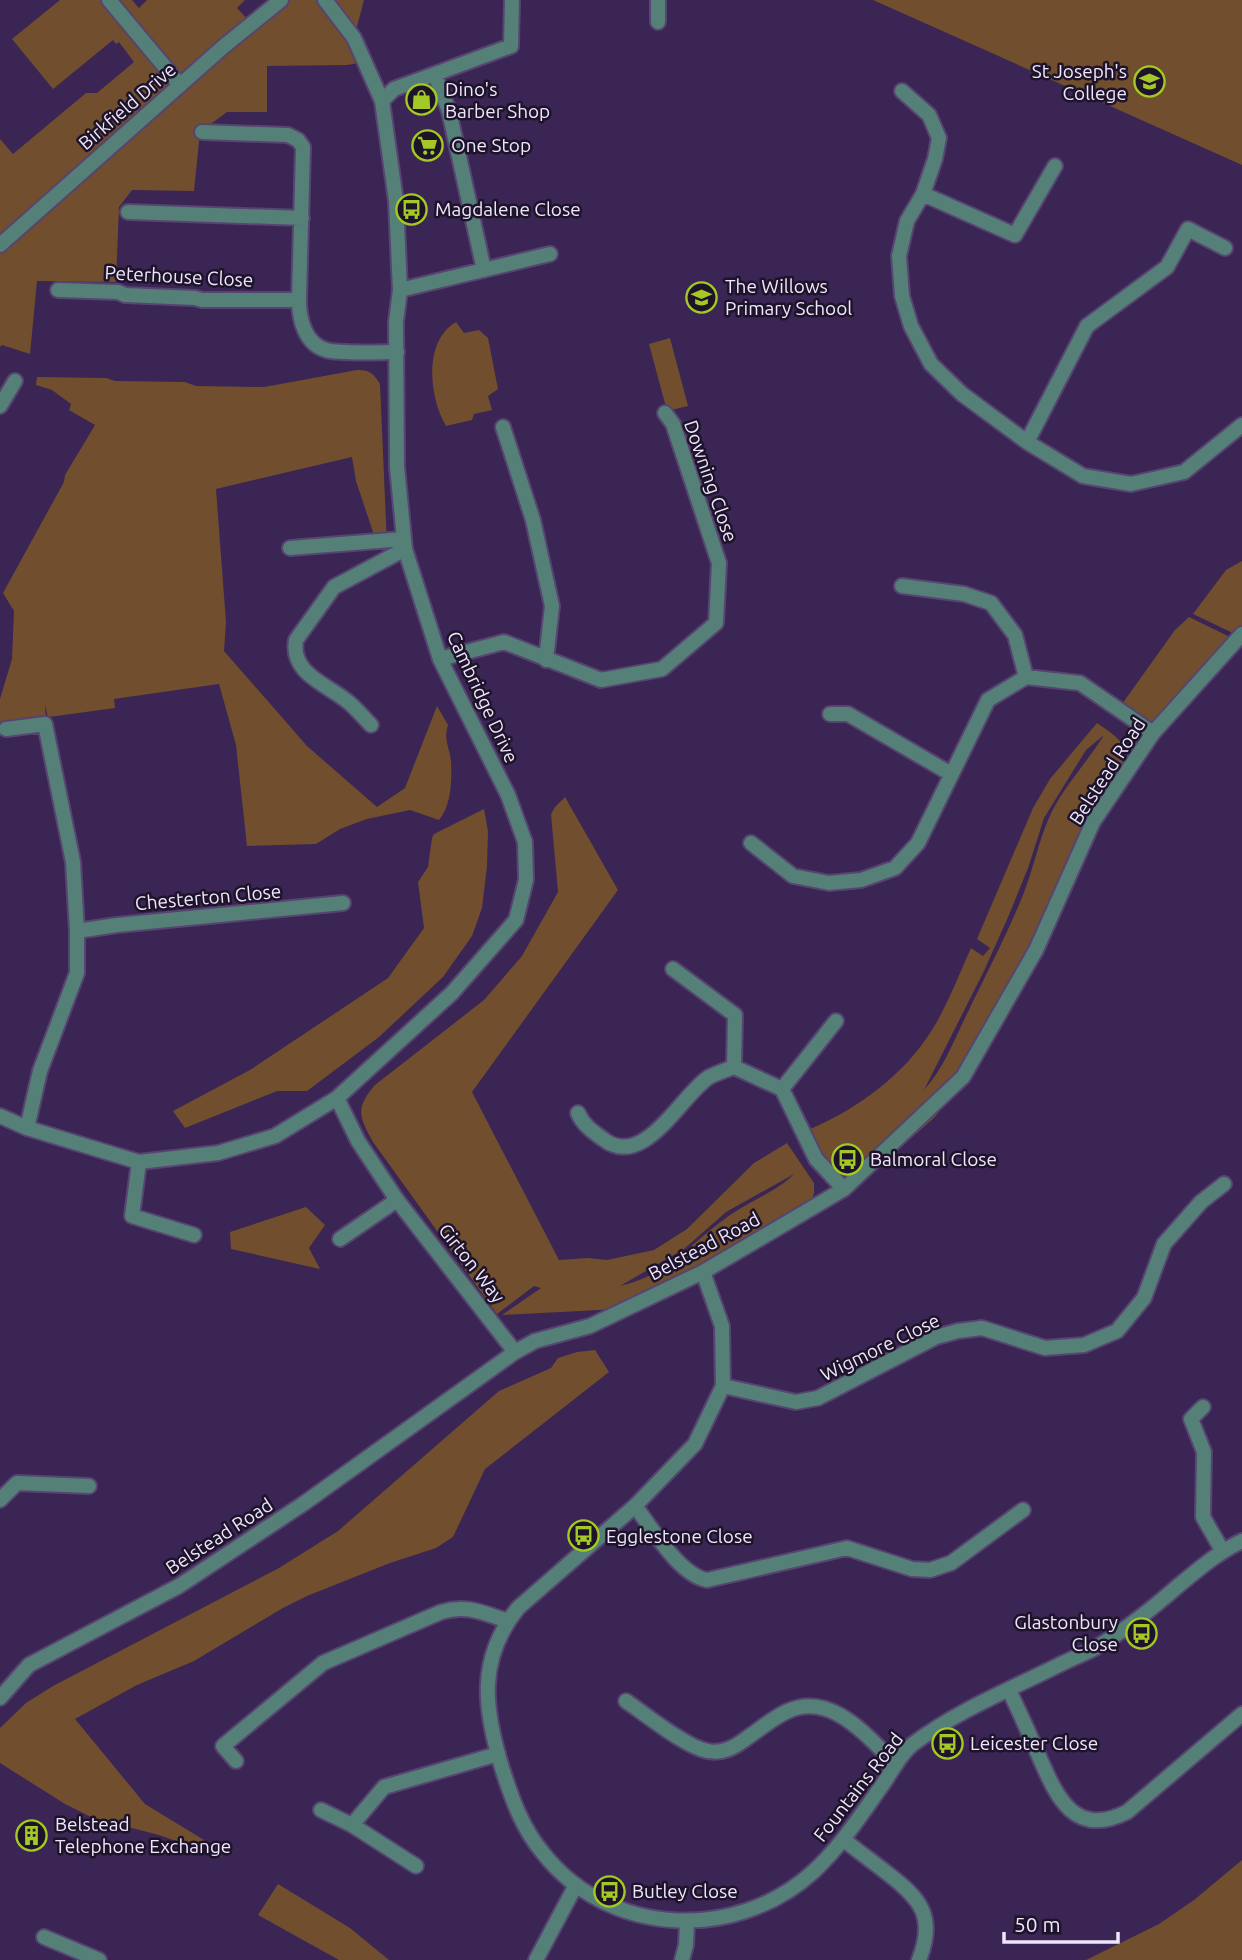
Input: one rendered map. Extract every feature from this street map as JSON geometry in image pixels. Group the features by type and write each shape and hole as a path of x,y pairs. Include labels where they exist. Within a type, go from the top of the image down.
{"street":[{"path":"109,0 180,85"},
{"name":"Birkfield Drive","path":"0,245 180,85 281,0"},
{"name":"Cambridge Drive","path":"0,1116 27,1128 139,1162 218,1153 275,1136 337,1098 452,993 516,920 526,880 524,842 508,795 440,659 405,544 397,467 396,322 400,290 396,201 382,101 354,38 326,0"},
{"path":"382,101 394,89 512,46 512,0"},
{"path":"658,0 658,22"},
{"path":"435,75 449,111 484,270"},
{"path":"902,91 929,115 939,138 923,194 907,221 899,256 902,296 911,327 931,364 962,394 1027,442 1083,476 1131,484 1184,472 1242,425"},
{"path":"202,132 288,135 298,140 303,147 299,318 308,337 325,350 397,352"},
{"path":"923,194 1015,235 1055,166"},
{"path":"128,212 302,218"},
{"path":"1027,442 1087,326 1167,267 1188,229 1225,248"},
{"path":"400,290 550,254"},
{"name":"Peterhouse Close","path":"58,290 118,292 125,295 202,300 299,300"},
{"path":"0,406 15,381"},
{"name":"Downing Close","path":"440,659 504,642 601,680 663,669 716,623 719,563 673,424 665,413"},
{"path":"503,427 533,520 552,606 546,660"},
{"path":"290,548 405,544"},
{"path":"372,725 348,701 311,677 299,663 294,650 296,640 334,587 405,544"},
{"path":"902,586 964,594 991,603 1015,635 1026,677"},
{"name":"Belstead Road","path":"0,1698 29,1665 178,1586 303,1504 515,1352 535,1341 590,1326 703,1272 844,1189 963,1077 1036,950 1093,822 1153,733 1242,634"},
{"path":"751,843 793,876 828,884 861,880 894,868 918,843 988,700 1026,677 1080,683 1153,733"},
{"path":"830,714 848,714 951,774"},
{"path":"6,729 45,724 73,862 77,931 77,973 40,1071 27,1128"},
{"name":"Chesterton Close","path":"77,931 343,903"},
{"path":"673,969 735,1015 734,1067"},
{"path":"782,1089 836,1021"},
{"path":"578,1112 582,1123 609,1144 631,1146 647,1140 708,1078 734,1067 782,1089 816,1158 844,1189"},
{"name":"Girton Way","path":"337,1098 358,1141 397,1200 515,1352"},
{"path":"139,1162 132,1216 194,1235"},
{"name":"Wigmore Close","path":"723,1386 796,1402 818,1398 936,1337 982,1328 1045,1348 1084,1345 1117,1331 1144,1298 1164,1244 1201,1202 1224,1184"},
{"path":"340,1239 397,1200"},
{"name":"Fountains Road","path":"703,1272 722,1326 723,1386 695,1444 635,1506 518,1608 508,1621 486,1676 488,1713 515,1809 541,1852 576,1885 592,1896 628,1912 687,1922 729,1917 776,1899 813,1872 844,1840 910,1746 956,1714 1100,1645 1160,1601 1222,1550 1242,1541"},
{"path":"1203,1407 1191,1419 1205,1452 1203,1517 1222,1550"},
{"path":"0,1500 17,1483 89,1486"},
{"path":"635,1506 685,1570 699,1579 706,1580 847,1548 912,1569 941,1568 1023,1510"},
{"path":"236,1761 223,1746 323,1663 457,1607 508,1621"},
{"path":"1009,1690 1057,1796 1070,1810 1096,1819 1112,1818 1128,1812 1242,1714"},
{"path":"626,1700 692,1746 715,1752 736,1746 786,1712 804,1707 823,1708 848,1720 896,1764"},
{"path":"352,1825 384,1787 498,1754"},
{"path":"321,1810 352,1825 416,1866"},
{"path":"844,1840 916,1897 926,1923 925,1943 919,1960"},
{"path":"536,1960 576,1885"},
{"path":"682,1960 687,1922"},
{"path":"44,1937 99,1960"}],"shaded area":[{"path":"60,0 132,0 139,8 147,0 245,0 237,8 252,24 281,0 364,0 354,38 364,62 347,65 267,66 267,112 227,112 200,132 194,191 132,190 119,207 116,282 37,281 30,354 2,345 0,347 0,139 13,154 86,93 97,93 134,62 119,42 116,44 113,40 53,89 12,39"},
{"name":"St Joseph's College","path":"873,0 1242,0 1242,165"},
{"path":"456,322 464,333 479,330 488,338 498,389 488,396 492,410 474,414 472,420 446,426 436,400 432,370 438,342 445,331"},
{"path":"670,338 688,406 667,411 649,344"},
{"path":"357,370 371,373 380,384 387,545 377,544 356,481 352,457 216,489 226,622 224,651 307,746 377,807 405,788 437,706 448,725 446,740 451,769 448,801 439,820 410,810 367,819 340,829 316,844 247,846 236,745 219,684 114,699 115,708 49,717 49,722 45,705 46,722 0,727 0,699 12,659 14,611 3,593 64,482 65,475 95,425 69,410 71,404 52,390 36,385 37,377 264,387"},
{"path":"1242,561 1242,633 1235,634 1193,614 1226,570"},
{"path":"1189,617 1232,638 1157,719 1147,725 1117,711 1175,630"},
{"path":"1097,723 1114,735 1122,745 1124,757 1121,765 1124,769 979,1060 934,1118 902,1146 858,1176 832,1171 803,1132 854,1106 901,1069 933,1029 971,948 983,956 990,948 977,939 1033,808 1050,779","holes":["1104,735 1053,809 1044,829 1027,886 1010,926 948,1055 924,1090 1009,915 1044,818 1086,750"]},
{"path":"565,797 618,890 472,1092 559,1260 607,1260 654,1250 687,1229 754,1163 787,1143 814,1183 814,1193 808,1210 637,1308 502,1315 541,1288 534,1286 497,1314 373,1142 361,1113 364,1100 375,1085 484,1000 522,956 558,892 551,814","holes":["794,1174 730,1215 666,1266 637,1281 620,1286 684,1249 726,1212"]},
{"path":"484,809 488,831 482,908 472,936 443,977 379,1037 307,1091 277,1091 185,1128 173,1111 250,1070 388,978 424,928 418,882 428,867 434,834"},
{"path":"306,1207 325,1225 309,1248 320,1269 231,1249 230,1232"},
{"path":"595,1350 609,1372 485,1469 453,1537 436,1548 307,1596 194,1661 137,1685 75,1719 145,1804 222,1851 221,1857 159,1835 93,1818 65,1804 0,1763 0,1728 26,1703 53,1686 279,1568 338,1531 499,1391 551,1368 558,1358"},
{"path":"1242,1860 1242,1960 1086,1960 1159,1924 1194,1900"},
{"path":"278,1884 350,1928 389,1960 339,1960 258,1915"}],"place":[{"name":"St Joseph's College","path":"1150,82"},
{"name":"Dino's Barber Shop","path":"422,100"},
{"name":"One Stop","path":"428,145"},
{"name":"Magdalene Close","path":"412,209"},
{"name":"The Willows Primary School","path":"702,297"},
{"name":"Balmoral Close","path":"847,1159"},
{"name":"Egglestone Close","path":"583,1536"},
{"name":"Glastonbury Close","path":"1141,1633"},
{"name":"Leicester Close","path":"947,1743"},
{"name":"Belstead Telephone Exchange","path":"32,1835"},
{"name":"Butley Close","path":"609,1891"}]}
